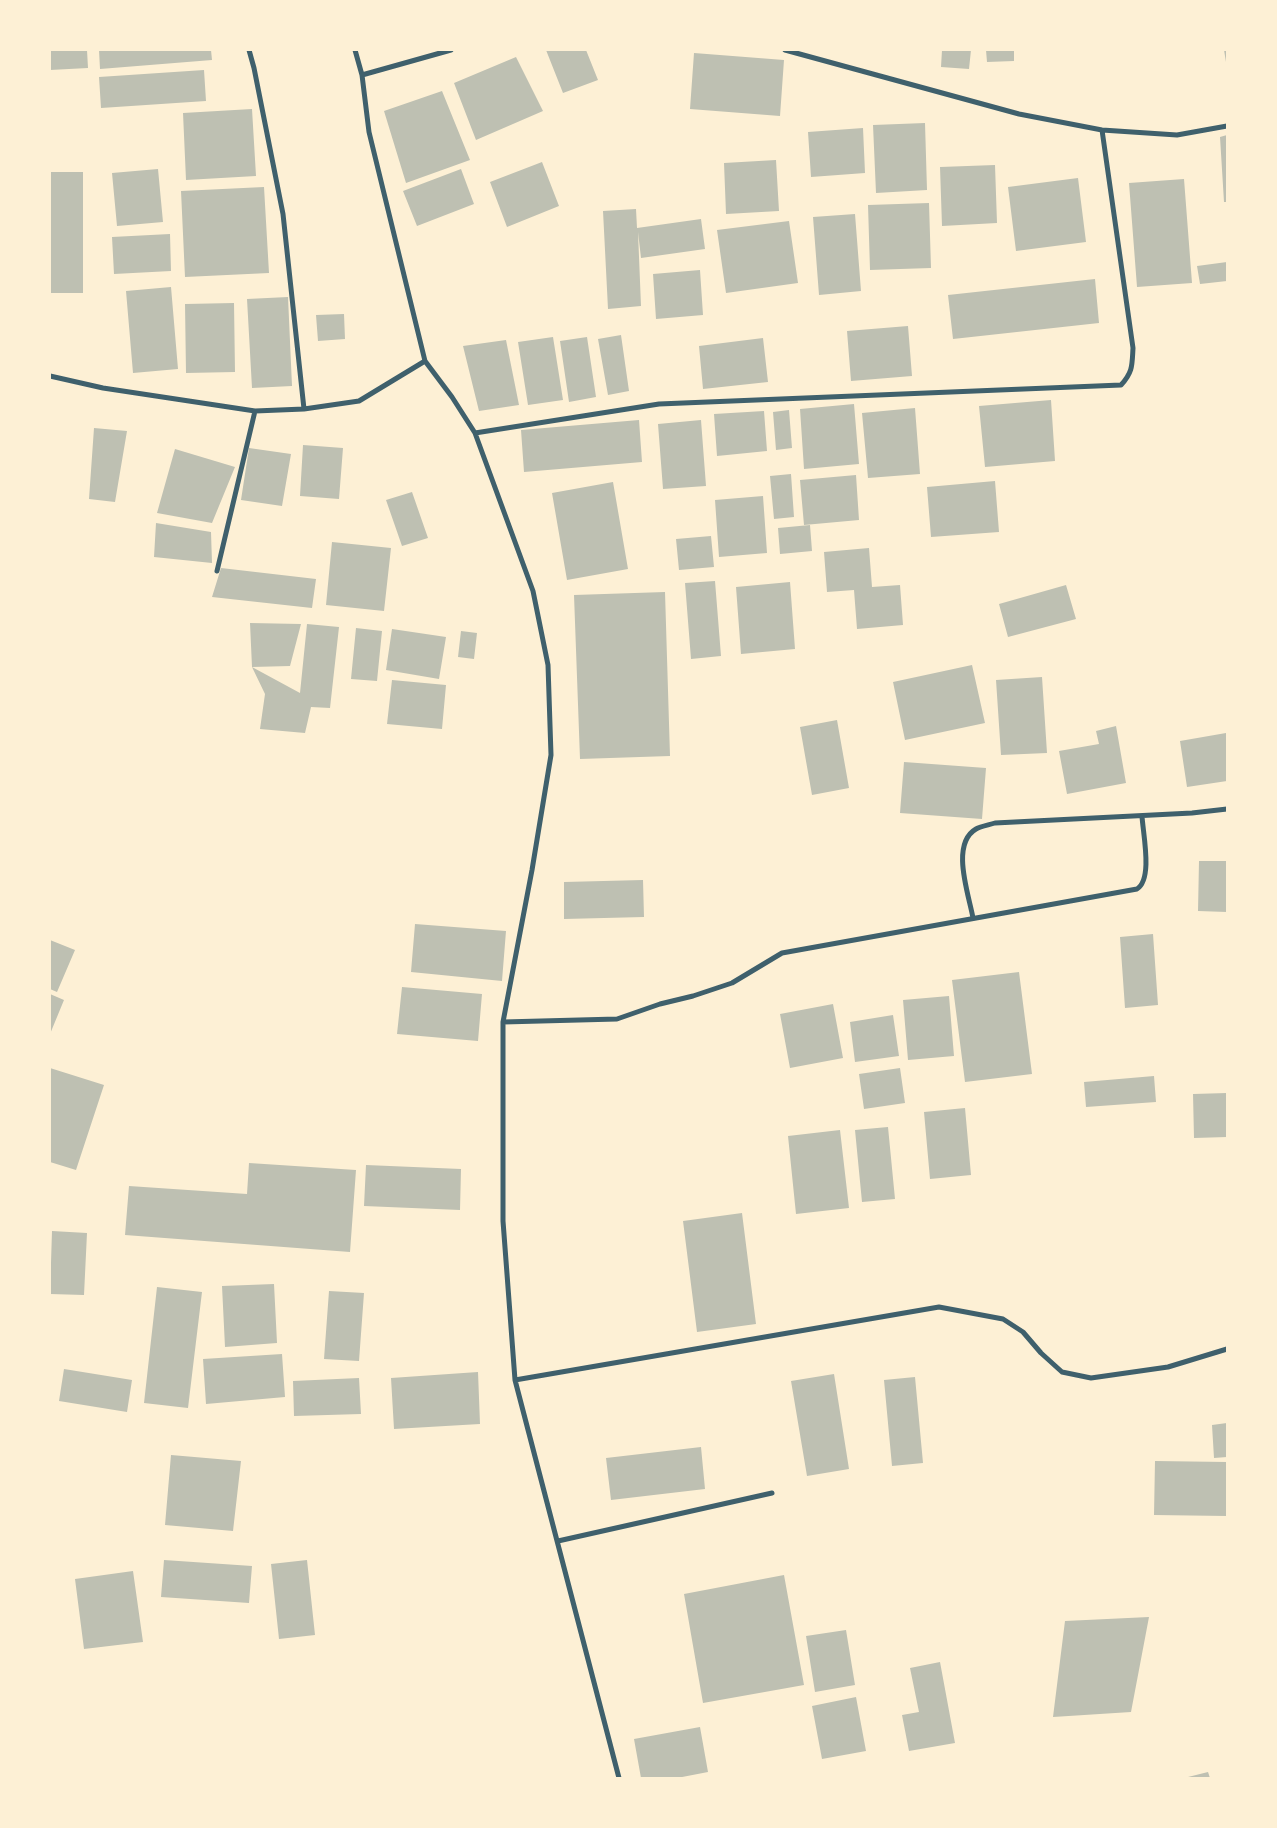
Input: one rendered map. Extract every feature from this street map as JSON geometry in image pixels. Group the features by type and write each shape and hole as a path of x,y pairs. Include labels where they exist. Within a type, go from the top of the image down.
{"street":[{"path":"249,50 283,214 304,409"},
{"path":"356,50 362,75 369,132 425,361 452,397 475,433 533,591 548,665 551,755 532,870 503,1022 503,1221 515,1380 619,1778"},
{"path":"362,75 451,50"},
{"path":"785,50 1019,114 1102,130 1177,135 1227,126"},
{"path":"475,433 659,404 1121,385 1130,376 1134,348 1102,130"},
{"path":"50,376 103,388 255,411 304,409 359,400 396,380 425,361"},
{"path":"217,571 255,411"},
{"path":"974,918 962,860 964,843 975,830 995,823 1192,813 1227,809"},
{"path":"503,1022 616,1020 660,1004 693,996 732,983 782,953 1137,889 1141,886 1147,873 1142,816"},
{"path":"515,1380 939,1307 1003,1318 1023,1332 1041,1353 1062,1372 1091,1378 1168,1367 1227,1349"},
{"path":"558,1542 772,1494"}],"building":[{"path":"50,50 87,50 88,68 50,70"},
{"path":"99,50 211,50 212,60 100,69"},
{"path":"546,50 586,50 598,80 563,93"},
{"path":"942,50 971,50 969,69 941,67"},
{"path":"986,50 1014,50 1014,61 987,62"},
{"path":"1224,50 1227,50 1227,62 1226,62"},
{"path":"694,53 784,60 780,116 690,109"},
{"path":"516,57 543,111 476,140 454,83"},
{"path":"204,70 206,101 101,108 99,77"},
{"path":"442,91 470,160 406,183 384,111"},
{"path":"252,109 256,176 186,180 183,113"},
{"path":"925,123 927,190 876,193 873,125"},
{"path":"863,128 865,173 811,177 808,132"},
{"path":"1227,135 1227,202 1224,202 1220,137"},
{"path":"776,160 779,211 726,214 724,163"},
{"path":"542,162 559,206 507,227 490,182"},
{"path":"995,165 997,223 942,226 940,167"},
{"path":"158,169 163,222 117,226 112,173"},
{"path":"461,169 474,204 417,226 403,191"},
{"path":"50,172 83,172 83,293 50,293"},
{"path":"1078,178 1086,242 1016,251 1008,187"},
{"path":"1184,179 1192,283 1137,287 1129,183"},
{"path":"264,187 269,273 185,277 181,191"},
{"path":"929,203 931,268 870,270 868,205"},
{"path":"636,209 637,228 701,219 705,249 641,258 638,232 641,306 608,309 603,211"},
{"path":"855,214 861,291 819,295 813,217"},
{"path":"789,221 798,283 726,293 717,230"},
{"path":"170,234 171,271 114,274 112,237"},
{"path":"1227,262 1227,281 1200,284 1197,266"},
{"path":"700,270 703,315 656,319 653,274"},
{"path":"1095,279 1099,323 953,339 948,295"},
{"path":"171,287 178,369 133,373 126,291"},
{"path":"288,297 292,386 252,388 247,299"},
{"path":"234,303 235,372 186,373 185,304"},
{"path":"344,314 345,339 318,341 316,315"},
{"path":"908,326 912,376 851,381 847,331"},
{"path":"621,335 629,391 608,395 598,339"},
{"path":"553,337 563,400 528,405 518,342"},
{"path":"587,337 596,397 569,402 560,341"},
{"path":"763,338 768,382 703,389 699,346"},
{"path":"506,340 519,405 479,411 463,346"},
{"path":"1051,400 1055,461 985,467 979,406"},
{"path":"854,404 859,464 804,469 800,409"},
{"path":"915,408 920,474 868,478 862,413"},
{"path":"789,410 792,448 776,450 773,412"},
{"path":"764,411 767,451 717,456 714,414"},
{"path":"639,420 642,462 524,472 521,430"},
{"path":"701,420 706,486 663,489 658,424"},
{"path":"94,428 127,431 115,502 89,499"},
{"path":"303,445 343,448 339,499 300,496"},
{"path":"249,448 291,454 282,506 241,500"},
{"path":"175,449 235,467 212,523 157,513"},
{"path":"791,474 794,517 774,519 770,476"},
{"path":"856,475 859,520 804,525 800,480"},
{"path":"995,481 999,532 931,537 927,487"},
{"path":"613,482 628,569 567,580 552,493"},
{"path":"412,492 428,538 402,546 386,500"},
{"path":"763,496 767,553 719,557 715,500"},
{"path":"156,523 211,532 212,563 154,557"},
{"path":"810,525 812,551 780,554 778,528"},
{"path":"711,536 714,567 679,570 676,539"},
{"path":"332,542 391,548 384,611 326,605"},
{"path":"869,548 872,587 900,585 903,625 857,629 854,590 827,592 824,552"},
{"path":"221,568 316,579 312,608 212,597"},
{"path":"715,581 721,656 691,659 685,583"},
{"path":"790,582 795,649 741,654 736,587"},
{"path":"1066,585 1076,619 1008,637 999,604"},
{"path":"665,592 670,756 580,759 574,595"},
{"path":"250,623 301,624 290,666 252,667"},
{"path":"307,624 339,627 330,708 311,707 305,733 260,729 265,694 252,667 300,693"},
{"path":"356,628 382,631 377,681 351,679"},
{"path":"392,629 446,637 439,679 386,670"},
{"path":"461,631 477,633 474,659 458,657"},
{"path":"972,665 985,723 905,740 893,682"},
{"path":"1042,677 1047,753 1001,755 996,680"},
{"path":"392,680 446,685 442,729 387,724"},
{"path":"837,720 849,788 812,795 800,727"},
{"path":"1116,726 1126,783 1067,794 1059,751 1099,744 1096,731"},
{"path":"1226,733 1227,781 1187,787 1180,741"},
{"path":"904,762 986,768 982,819 900,813"},
{"path":"1199,861 1227,861 1227,912 1198,911"},
{"path":"643,880 644,917 564,919 564,882"},
{"path":"415,924 506,931 502,981 411,972"},
{"path":"1153,934 1158,1005 1125,1008 1120,937"},
{"path":"50,940 75,950 57,992 50,989"},
{"path":"1019,972 1032,1074 965,1082 952,980"},
{"path":"402,987 482,994 478,1041 397,1034"},
{"path":"50,994 64,1000 50,1034"},
{"path":"949,996 954,1056 908,1060 903,1000"},
{"path":"833,1004 843,1058 790,1068 780,1014"},
{"path":"893,1015 899,1056 855,1062 850,1022"},
{"path":"50,1068 104,1085 76,1170 50,1162"},
{"path":"900,1068 905,1103 864,1109 859,1074"},
{"path":"1154,1076 1156,1102 1086,1107 1084,1082"},
{"path":"1227,1093 1227,1137 1194,1138 1193,1094"},
{"path":"965,1108 971,1175 930,1179 924,1112"},
{"path":"888,1127 895,1199 862,1202 855,1130"},
{"path":"840,1130 849,1208 796,1214 788,1136"},
{"path":"249,1163 356,1170 350,1252 125,1235 129,1186 247,1194"},
{"path":"366,1165 461,1169 460,1210 364,1206"},
{"path":"742,1213 756,1324 697,1332 683,1221"},
{"path":"52,1231 87,1233 84,1295 50,1294"},
{"path":"274,1284 277,1343 225,1347 222,1286"},
{"path":"157,1287 202,1292 188,1408 144,1403"},
{"path":"329,1291 364,1293 359,1361 324,1359"},
{"path":"282,1354 285,1397 206,1404 203,1359"},
{"path":"64,1369 132,1380 127,1412 59,1401"},
{"path":"478,1372 480,1424 394,1429 391,1378"},
{"path":"834,1374 849,1469 807,1476 791,1381"},
{"path":"915,1377 923,1463 892,1466 884,1380"},
{"path":"359,1378 361,1414 294,1416 293,1381"},
{"path":"1227,1423 1227,1457 1214,1458 1212,1425"},
{"path":"701,1447 705,1489 611,1500 606,1458"},
{"path":"171,1455 241,1461 233,1531 165,1525"},
{"path":"1155,1461 1227,1462 1227,1516 1154,1515"},
{"path":"164,1560 252,1566 249,1603 161,1597"},
{"path":"307,1560 315,1635 279,1639 271,1564"},
{"path":"133,1571 143,1642 84,1649 75,1579"},
{"path":"784,1575 804,1685 703,1703 684,1594"},
{"path":"1149,1617 1131,1712 1053,1717 1065,1621"},
{"path":"846,1630 855,1685 815,1692 806,1636"},
{"path":"940,1662 955,1743 909,1751 902,1715 919,1712 910,1668"},
{"path":"856,1697 866,1751 822,1759 812,1706"},
{"path":"700,1727 708,1772 677,1778 641,1778 634,1739"},
{"path":"1208,1772 1210,1778 1188,1778 1188,1777"}]}
